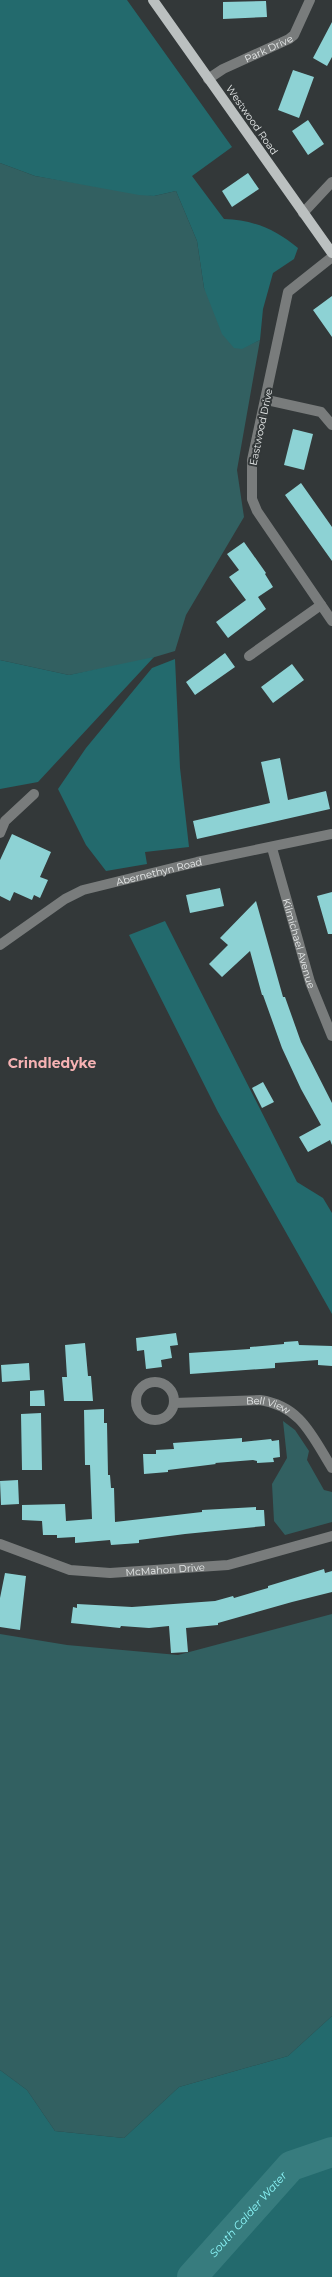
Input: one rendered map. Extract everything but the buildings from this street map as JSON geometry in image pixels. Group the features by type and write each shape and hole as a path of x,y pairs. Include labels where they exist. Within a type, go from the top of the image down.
{"main road":[{"name":"Westwood Road","path":"152,0 332,253"}],"street":[{"name":"Park Drive","path":"208,79 222,69 290,39 294,35 310,0"},
{"path":"304,212 332,182"},
{"name":"Eastwood Drive","path":"332,257 288,292 252,460 252,499 263,523 332,621"},
{"path":"266,400 321,412 332,425"},
{"path":"249,656 321,605"},
{"path":"0,833 5,821 34,794"},
{"name":"Abernethyn Road","path":"0,943 65,899 83,890 197,862 272,848 332,834"},
{"name":"Kilmichael Avenue","path":"272,848 310,982 332,1036"},
{"name":"Bell View","path":"174,1403 260,1400 278,1404 293,1412 302,1421 332,1468"},
{"name":"McMahon Drive","path":"0,1544 70,1570 110,1573 228,1565 332,1536"}],"shaded area":[{"path":"0,0 127,0 232,147 192,176 224,219 245,221 263,227 281,236 298,248 294,259 273,273 263,309 260,340 242,349 234,348 222,334 204,288 197,241 176,191 154,196 139,195 35,176 0,163"},
{"path":"0,163 35,176 154,196 176,191 197,241 204,288 242,348 260,340 237,470 244,517 186,615 175,651 138,662 69,675 0,660"},
{"path":"154,657 38,782 0,789 0,660 69,675"},
{"path":"175,659 180,768 189,847 145,852 147,864 106,871 86,845 58,789 86,748 152,668"},
{"path":"165,921 297,1182 323,1198 332,1213 332,1314 218,1112 129,935"},
{"path":"283,1421 295,1430 309,1451 307,1460 324,1490 332,1492 332,1522 285,1535 274,1521 272,1484 287,1458"},
{"path":"332,1614 332,2016 288,2056 179,2087 124,2138 55,2131 27,2090 0,2070 0,1634 67,1645 178,1655"},
{"path":"332,2016 332,2277 0,2277 0,2070 27,2090 55,2131 124,2138 179,2087 288,2056"}],"waterway":[{"name":"South Calder Water","path":"192,2277 291,2166 332,2152"}],"district":[{"name":"Crindledyke","path":"52,1063"}]}
